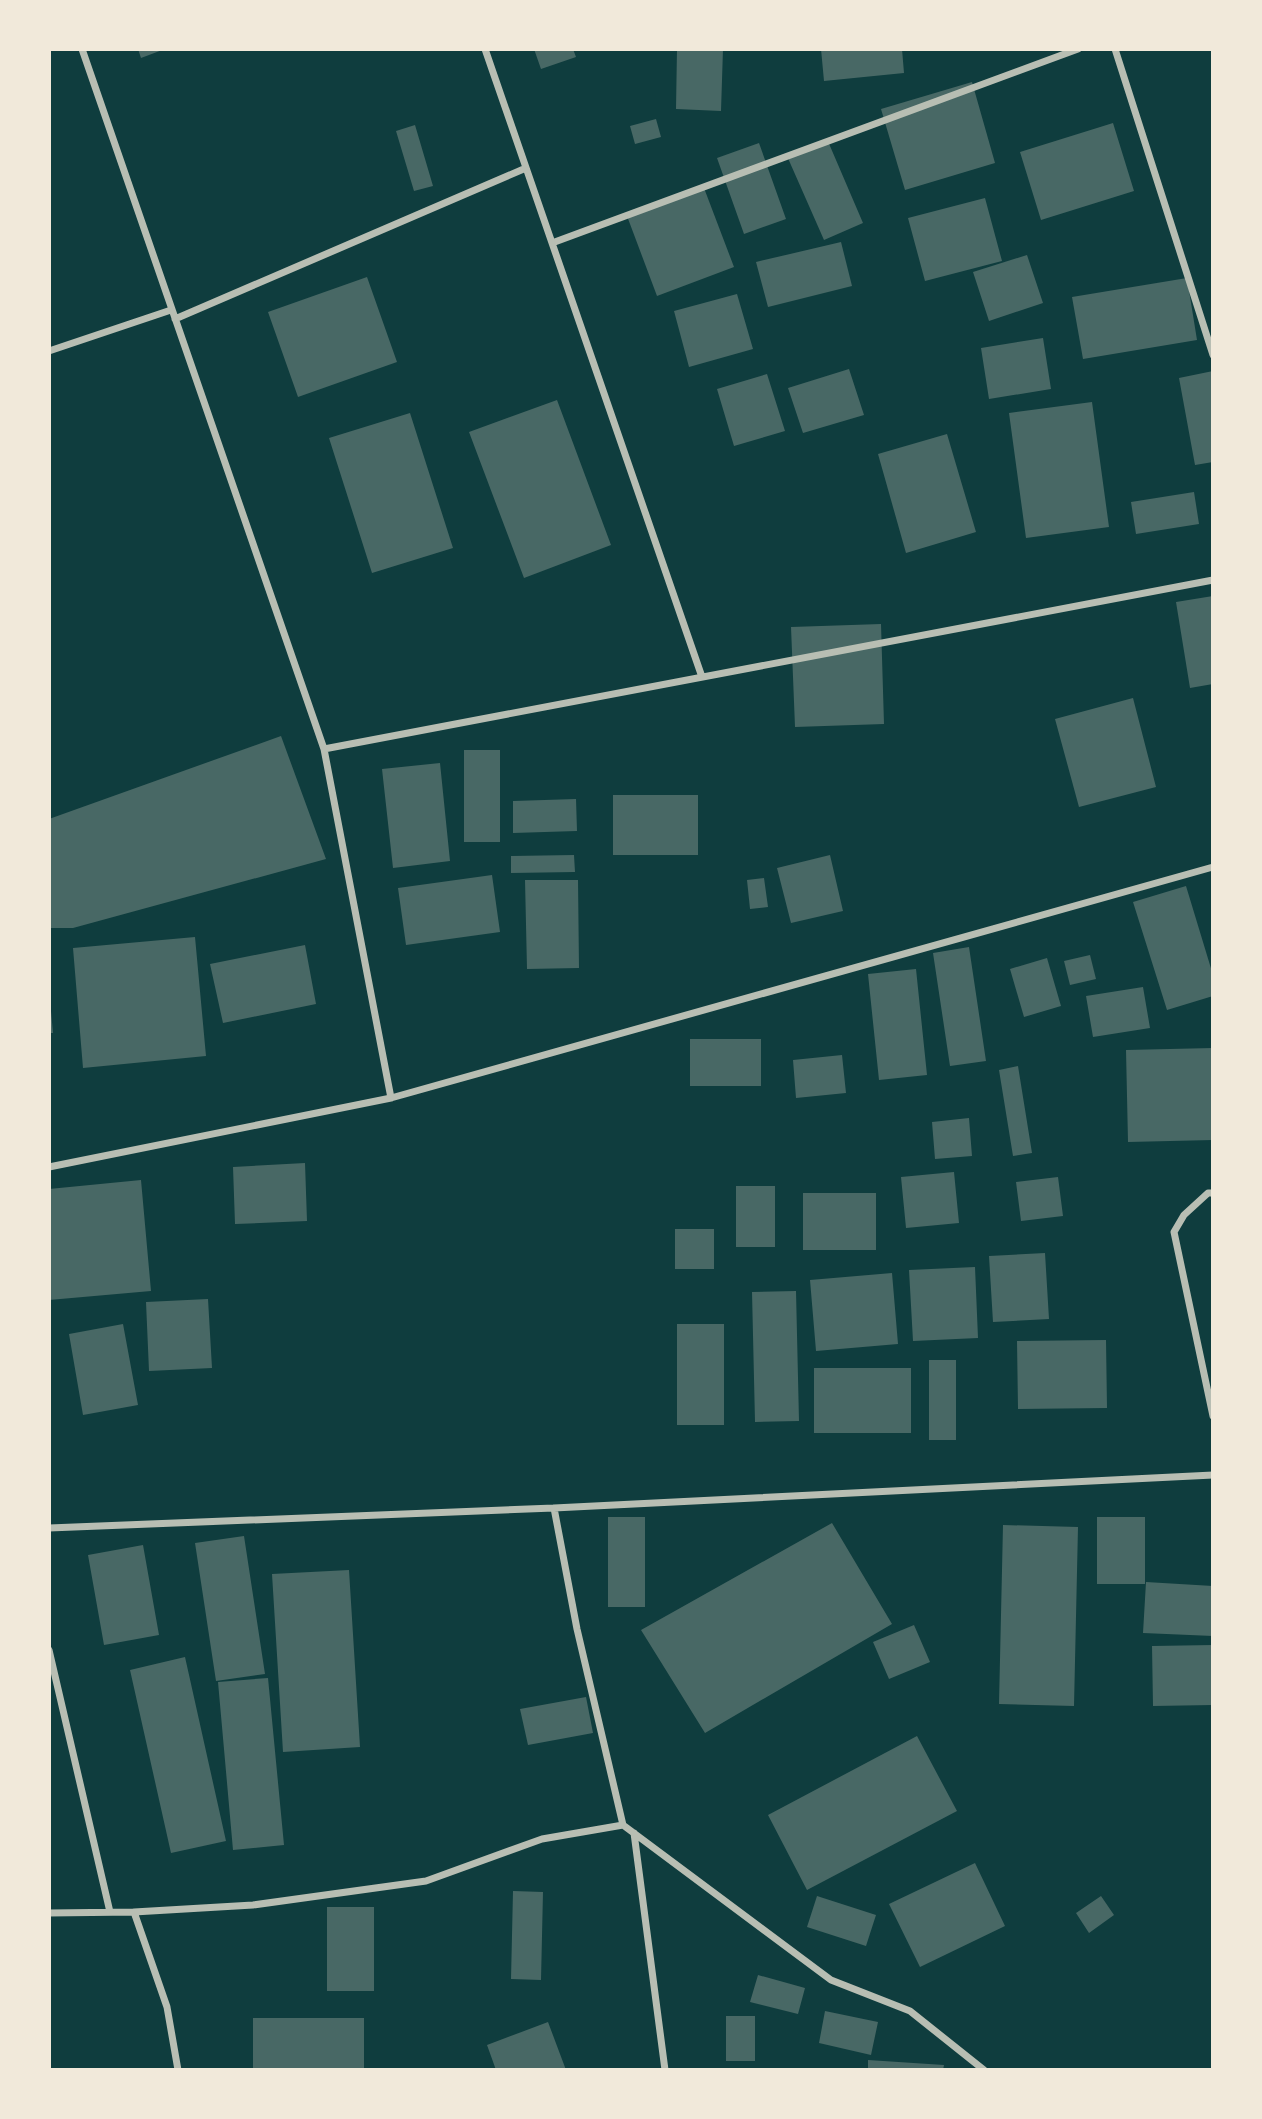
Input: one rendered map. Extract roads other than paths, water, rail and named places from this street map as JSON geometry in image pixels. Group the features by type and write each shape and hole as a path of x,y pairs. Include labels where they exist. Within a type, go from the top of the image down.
{"street":[{"path":"82,49 324,749 391,1098"},
{"path":"485,49 702,677"},
{"path":"552,243 1078,49"},
{"path":"1115,49 1213,355"},
{"path":"175,319 526,167"},
{"path":"49,352 172,310"},
{"path":"324,749 1213,580"},
{"path":"49,1167 391,1098 1213,867"},
{"path":"1213,1192 1208,1193 1184,1215 1174,1232 1213,1416"},
{"path":"49,1528 554,1508 1213,1475"},
{"path":"554,1508 577,1629 623,1825 831,1980 910,2011 984,2070"},
{"path":"49,1650 110,1912"},
{"path":"49,1913 134,1912 253,1905 426,1881 542,1839 623,1825"},
{"path":"634,1833 665,2070"},
{"path":"134,1912 167,2007 178,2070"}]}
